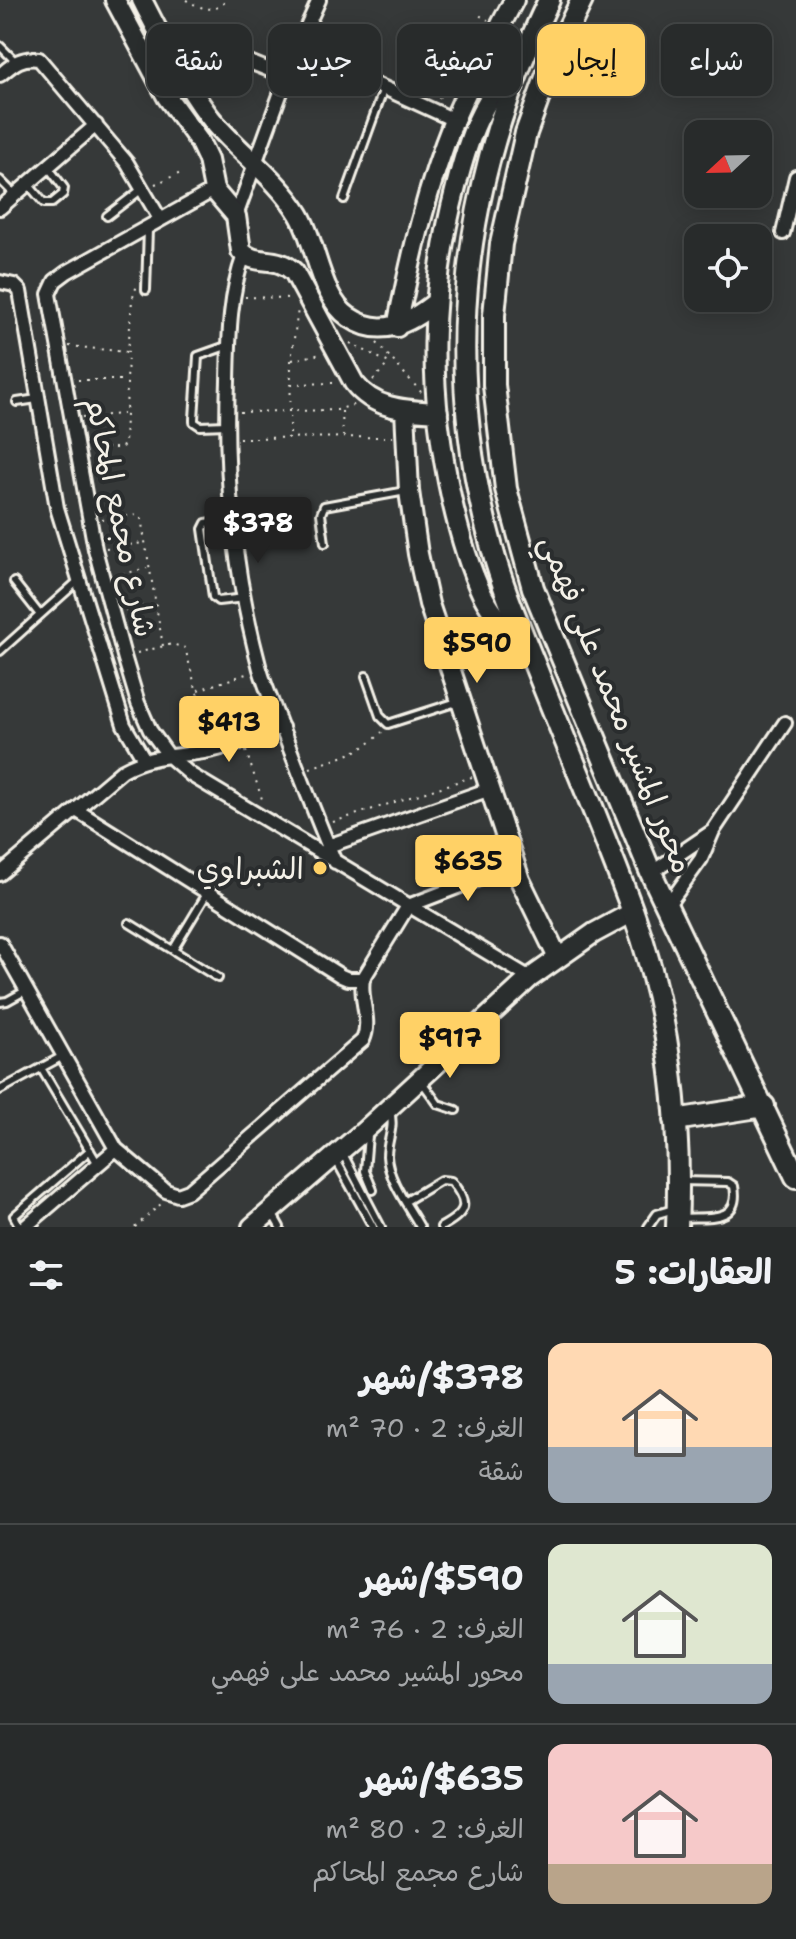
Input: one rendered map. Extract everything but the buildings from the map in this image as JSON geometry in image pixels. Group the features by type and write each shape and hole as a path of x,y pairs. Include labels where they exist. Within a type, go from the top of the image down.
{"main road":[{"name":"محور المشير محمد على فهمي","path":"521,61 549,0"},
{"name":"محور المشير محمد على فهمي","path":"582,0 538,97 507,207 494,315 496,421 506,489 533,588 651,873 796,1177"},
{"name":"محور المشير محمد على فهمي","path":"508,96 493,137 479,193 470,251 464,345 468,417 484,517 502,580 633,912 660,1007 675,1120 677,1218"},
{"path":"675,1120 764,1106"}],"street":[{"path":"115,0 167,97 193,131 208,160 214,190 236,216"},
{"path":"308,24 319,0"},
{"path":"501,24 514,0"},
{"path":"148,2 158,24"},
{"path":"0,75 27,57 39,59 127,163 160,219"},
{"path":"381,87 454,120"},
{"path":"198,96 210,117 288,198 303,220 335,305 351,319 370,327 397,327 418,317 436,302"},
{"path":"280,96 236,216 239,246 244,255 254,260 273,260 285,264 294,272 360,391 378,403 405,410 438,411"},
{"path":"397,327 420,219 465,96"},
{"path":"490,96 478,116 451,203 441,252 433,349 438,411 456,517 476,580 501,623 530,653"},
{"path":"193,131 210,117"},
{"path":"0,208 96,125"},
{"path":"783,233 796,177"},
{"name":"شارع مجمع المحاكم","path":"214,190 55,281 49,294 95,549 138,703 150,730 168,755 191,775 530,978"},
{"path":"244,255 232,296 229,345 226,425 232,519 260,669 335,862"},
{"path":"0,282 14,285 20,291 57,508 124,725 144,759"},
{"path":"306,297 327,286"},
{"path":"405,410 409,491 429,604 515,865 558,958"},
{"path":"667,906 701,859 713,831 785,723"},
{"path":"0,874 123,770 144,759 213,750 282,727"},
{"path":"328,846 487,781"},
{"path":"76,810 341,976 363,979"},
{"path":"651,873 713,831"},
{"path":"0,943 116,1149 130,1164 172,1194 189,1191 363,1040 367,1032 363,979 408,906 515,865"},
{"path":"266,1222 530,978 594,933 633,912"},
{"path":"22,1227 116,1149"}],"lane":[{"path":"0,46 16,62"},
{"path":"344,199 384,88"},
{"path":"28,184 44,203 52,203 63,194 64,188 48,167"},
{"path":"0,180 15,195"},
{"path":"107,216 143,189"},
{"path":"146,290 148,226"},
{"path":"226,425 200,426 194,419 198,356 229,345"},
{"path":"17,402 37,399"},
{"path":"325,543 321,514 324,506 409,491"},
{"path":"232,519 206,523 203,529 213,597 218,601 245,598"},
{"path":"0,651 78,581"},
{"path":"14,582 40,615"},
{"path":"366,676 380,716 388,724 460,701"},
{"path":"173,950 208,892"},
{"path":"129,923 218,978"},
{"path":"0,1002 26,990"},
{"path":"0,1090 63,1056"},
{"path":"41,1068 98,1164"},
{"path":"420,1079 438,1104 456,1110"},
{"path":"388,1108 393,1128 388,1161 420,1227"},
{"path":"368,1127 365,1171 373,1190"},
{"path":"22,1227 14,1216 90,1150"},
{"path":"337,1154 373,1227"},
{"path":"337,1154 381,1227"},
{"path":"406,1201 441,1180 451,1181 464,1210 460,1216 441,1227"},
{"path":"648,1227 657,1214 677,1218 727,1214 733,1209 736,1201 734,1186 728,1182 677,1181"}],"path":[{"path":"186,0 208,10 220,7 227,0"},
{"path":"477,24 481,16 496,24"},
{"path":"433,110 441,96"},
{"path":"143,189 183,172"},
{"path":"77,448 123,447 125,443 132,300 147,272"},
{"path":"232,296 306,297 296,317 291,361 290,436"},
{"path":"328,332 390,361"},
{"path":"375,342 438,411"},
{"path":"58,345 128,352"},
{"path":"291,361 338,350"},
{"path":"226,425 291,412 342,410 353,406 360,391 390,361"},
{"path":"64,381 126,380"},
{"path":"291,384 360,391"},
{"path":"342,410 343,436"},
{"path":"71,418 125,414"},
{"path":"226,425 290,436 406,437"},
{"path":"89,520 140,516 163,646"},
{"path":"95,549 145,543"},
{"path":"102,580 148,568"},
{"path":"112,612 155,604"},
{"path":"124,656 163,646 179,644 185,648 213,750"},
{"path":"197,690 260,669"},
{"path":"205,720 270,699"},
{"path":"298,772 370,744 388,724"},
{"path":"243,741 269,822"},
{"path":"320,827 487,781"},
{"path":"135,1227 172,1194"}],"place":[{"name":"الشبراوي","path":"320,868"}]}
